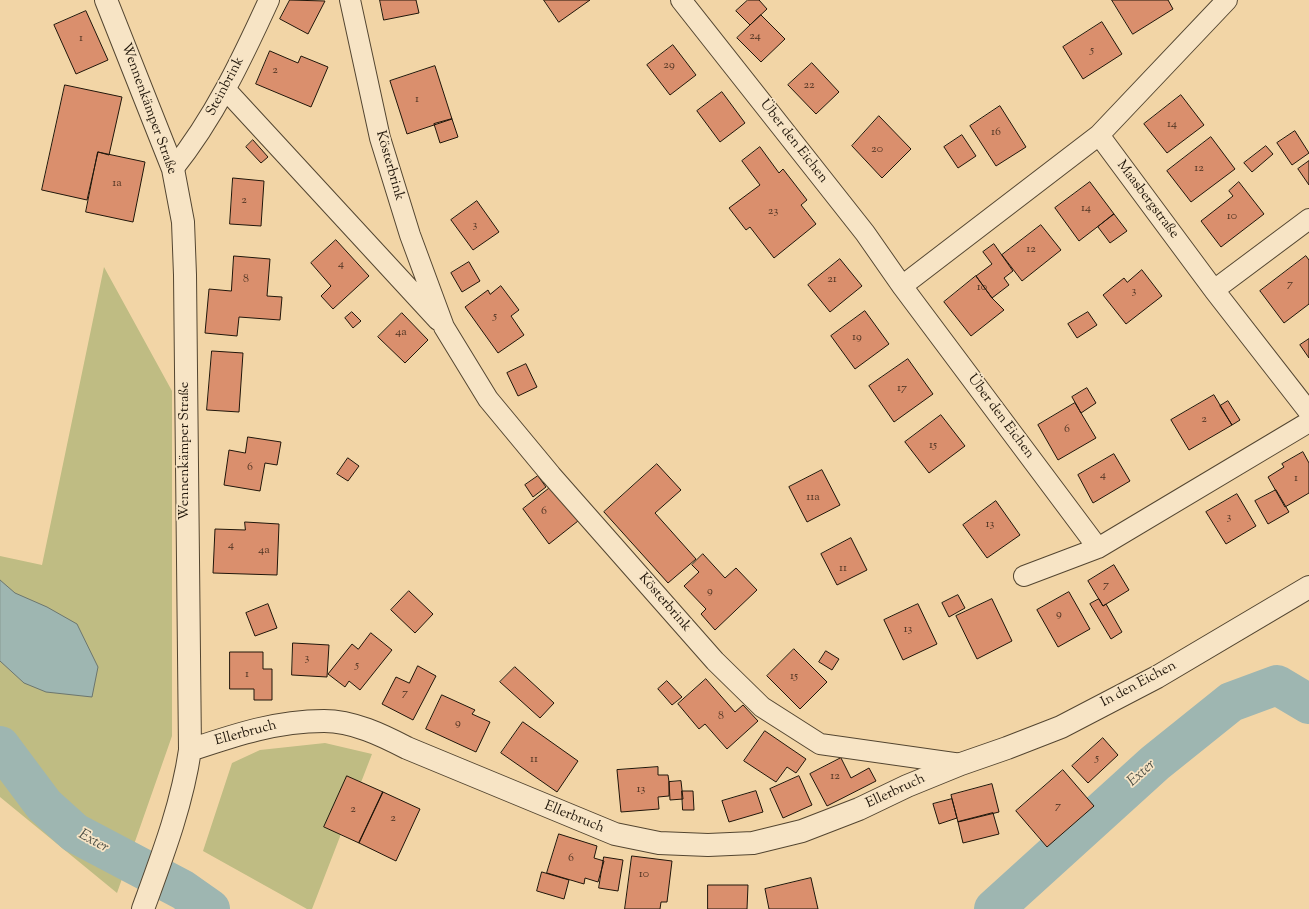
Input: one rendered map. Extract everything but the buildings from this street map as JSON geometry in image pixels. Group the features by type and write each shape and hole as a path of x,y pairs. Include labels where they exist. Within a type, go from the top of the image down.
{"street":[{"name":"Wennenkämper Straße","path":"106,0 173,169 183,222 185,275 190,750 184,788 166,847 143,909"},
{"name":"Steinbrink","path":"173,169 194,142 226,90 269,0"},
{"name":"Kösterbrink","path":"350,0 380,138 410,235 444,327 488,399 551,475 715,661 762,707 820,744 961,764"},
{"name":"Über den Eichen","path":"681,0 865,233 902,286 1098,548"},
{"path":"902,286 1099,135 1227,0"},
{"name":"Kösterbrink","path":"226,90 444,327"},
{"name":"Maasbergstraße","path":"1099,135 1214,290 1309,412"},
{"path":"1214,290 1309,219"},
{"path":"1024,576 1098,548 1309,422"},
{"name":"In den Eichen","path":"961,764 1061,727 1157,677 1309,587"},
{"name":"Ellerbruch","path":"190,750 266,726 324,721 353,726 381,735 414,751 615,834 659,843 708,845 753,842 802,832 859,809 907,786 961,764"}],"shaded area":[{"path":"104,267 172,391 172,736 117,893 0,797 0,556 42,565"},
{"path":"325,743 372,754 312,909 307,909 203,851 232,763 260,750"}],"water":[{"path":"0,580 15,593 47,607 77,624 98,667 92,697 46,692 24,683 0,661"}],"waterway":[{"name":"Exter","path":"994,909 1155,763 1231,702 1277,685 1309,704"},
{"name":"Exter","path":"0,746 44,805 75,833 183,890 210,909"}]}
